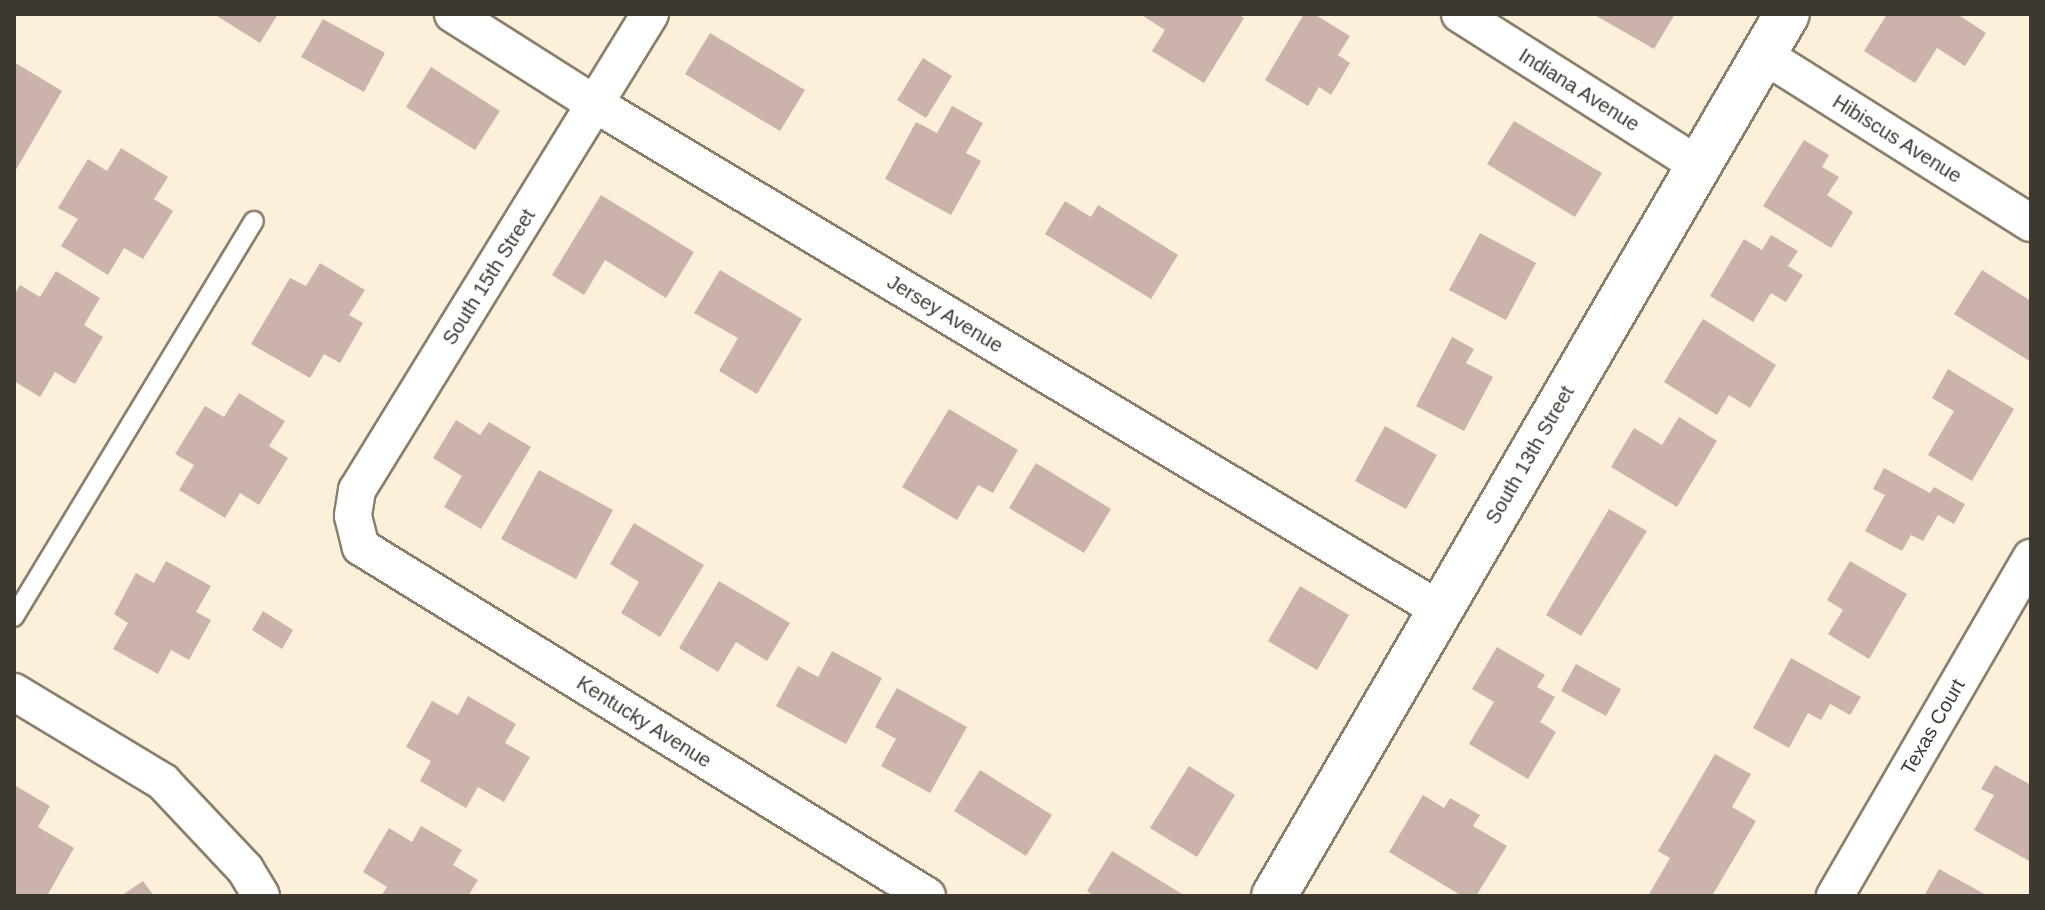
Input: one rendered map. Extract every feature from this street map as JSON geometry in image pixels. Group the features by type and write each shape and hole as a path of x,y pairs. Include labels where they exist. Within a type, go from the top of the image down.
{"street":[{"name":"Jersey Avenue","path":"453,14 595,104 1440,610"},
{"name":"South 15th Street","path":"361,547 353,516 357,490 650,14"},
{"name":"Indiana Avenue","path":"1460,14 1698,165"},
{"name":"South 13th Street","path":"1281,894 1440,610 1787,14"},
{"name":"Hibiscus Avenue","path":"1764,55 2031,223"},
{"name":"Kentucky Avenue","path":"361,547 927,896"},
{"name":"Texas Court","path":"1835,896 2031,558"},
{"path":"14,692 163,782 245,869 261,896"}],"lane":[{"path":"14,617 254,221"}],"building":[{"path":"214,14 278,14 260,43"},
{"path":"1140,14 1237,14 1244,18 1204,83 1152,51 1165,30"},
{"path":"1304,14 1314,14 1350,36 1338,55 1350,63 1331,95 1319,87 1308,106 1265,80"},
{"path":"1593,14 1675,14 1654,49"},
{"path":"1887,14 1957,14 1986,33 1965,66 1937,48 1915,83 1864,51"},
{"path":"323,19 385,53 364,92 301,57"},
{"path":"710,33 805,90 780,131 685,74"},
{"path":"923,58 952,76 926,118 897,100"},
{"path":"14,62 62,91 14,173"},
{"path":"431,67 500,111 475,150 406,107"},
{"path":"952,106 983,123 966,153 981,161 951,215 885,179 916,122 937,133"},
{"path":"1514,121 1602,173 1575,217 1487,164"},
{"path":"1804,140 1829,155 1822,167 1839,177 1827,195 1853,212 1831,248 1763,206"},
{"path":"121,148 168,177 154,199 173,211 143,259 124,248 108,275 61,246 78,219 58,208 88,159 107,171"},
{"path":"601,195 694,252 666,298 605,260 584,295 552,275"},
{"path":"1065,201 1091,217 1098,205 1178,255 1151,299 1045,234"},
{"path":"1480,233 1536,263 1506,320 1449,290"},
{"path":"1771,235 1798,251 1788,266 1803,275 1786,302 1771,293 1753,322 1710,296 1744,239 1762,250"},
{"path":"320,263 365,290 349,315 363,323 340,363 324,354 310,378 251,344 290,278 306,286"},
{"path":"720,270 802,319 757,394 719,371 738,338 694,313"},
{"path":"1982,270 2031,301 2031,362 1954,314"},
{"path":"56,271 100,298 84,325 103,337 75,384 55,372 40,397 14,381 14,295 20,285 40,297"},
{"path":"1703,319 1776,365 1750,408 1729,395 1717,415 1664,382"},
{"path":"1452,337 1474,349 1466,363 1493,377 1464,431 1416,406"},
{"path":"1948,369 2014,409 1972,481 1928,455 1954,411 1932,398"},
{"path":"239,393 285,421 269,446 288,458 259,505 240,493 225,518 179,490 194,465 175,454 205,406 224,417"},
{"path":"949,409 1018,450 993,493 978,485 957,520 902,487"},
{"path":"1679,417 1717,441 1677,507 1611,467 1634,428 1662,445"},
{"path":"456,420 480,435 489,422 531,447 481,529 444,507 462,476 433,458"},
{"path":"1385,426 1437,455 1406,509 1355,481"},
{"path":"1036,463 1111,509 1084,553 1009,508"},
{"path":"1884,468 1930,493 1934,487 1965,504 1954,524 1938,515 1923,541 1911,535 1902,551 1865,531 1885,495 1873,489"},
{"path":"539,470 613,510 576,579 501,539"},
{"path":"1609,509 1647,531 1581,636 1546,615"},
{"path":"634,523 704,565 660,637 621,613 639,582 610,564"},
{"path":"166,561 211,586 196,612 211,620 189,660 171,650 158,674 113,649 128,623 114,614 136,573 154,583"},
{"path":"1850,561 1907,594 1869,659 1828,634 1843,610 1827,600"},
{"path":"719,581 790,623 767,661 736,642 718,672 679,648"},
{"path":"1300,586 1349,615 1317,670 1268,641"},
{"path":"263,611 293,630 282,649 252,630"},
{"path":"1497,647 1545,675 1537,687 1555,697 1540,722 1556,732 1528,779 1469,744 1494,702 1472,689"},
{"path":"832,651 882,678 846,744 776,706 798,666 818,677"},
{"path":"1791,658 1861,697 1850,715 1830,704 1821,720 1808,713 1789,748 1753,728"},
{"path":"1576,664 1621,689 1606,716 1561,691"},
{"path":"897,688 967,727 930,793 881,766 896,739 875,727"},
{"path":"468,696 516,724 505,743 530,757 504,802 478,787 466,808 420,781 431,761 406,747 432,701 458,715"},
{"path":"1715,754 1751,774 1732,807 1756,821 1712,896 1648,896 1670,858 1658,851"},
{"path":"1995,765 2031,785 2031,862 1974,830 1994,795 1981,789"},
{"path":"1189,766 1235,795 1197,857 1150,828"},
{"path":"980,770 1052,815 1026,856 954,811"},
{"path":"14,785 50,806 38,827 74,848 47,896 14,896"},
{"path":"1423,795 1444,808 1450,798 1480,815 1473,826 1507,846 1476,896 1462,896 1389,852"},
{"path":"421,826 462,850 453,865 478,880 468,896 381,896 387,887 363,872 389,828 412,842"},
{"path":"1112,851 1182,894 1094,896 1087,891"},
{"path":"1939,869 1988,896 1924,896"},
{"path":"143,881 154,896 121,896"}]}
